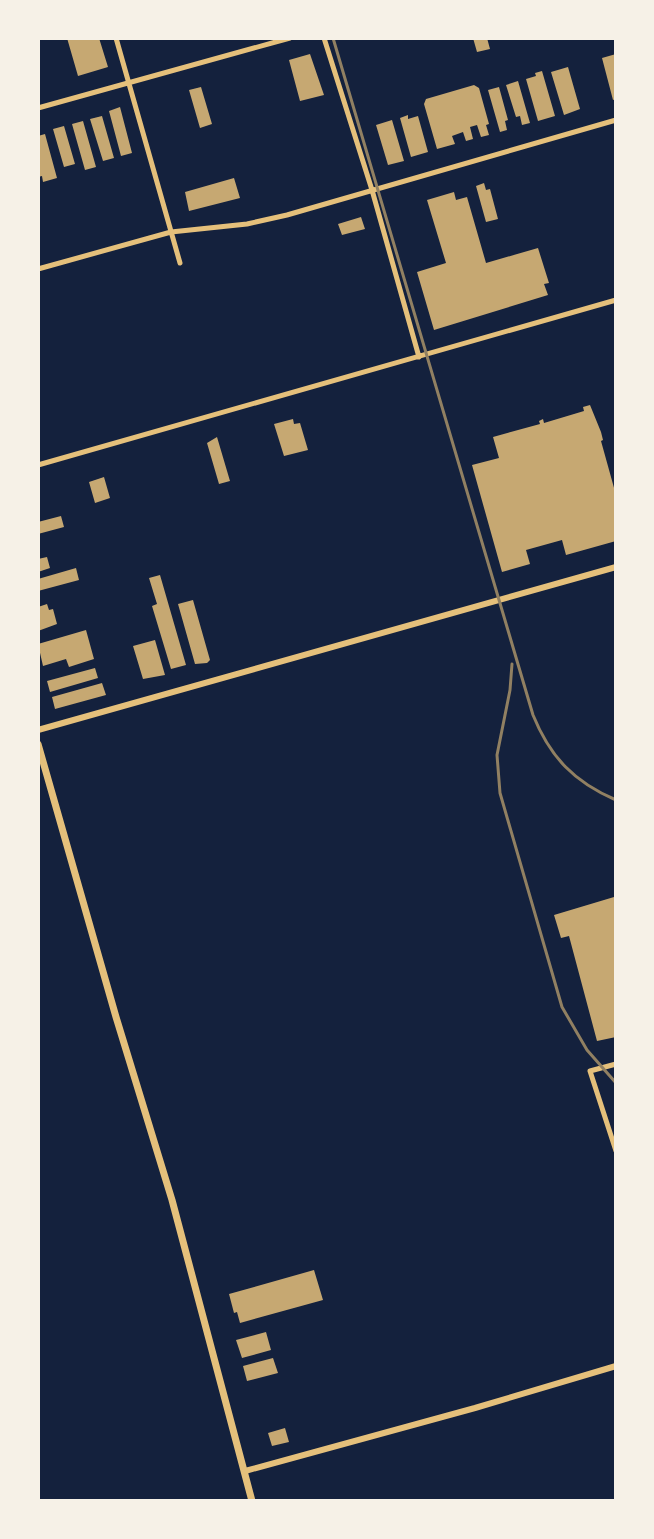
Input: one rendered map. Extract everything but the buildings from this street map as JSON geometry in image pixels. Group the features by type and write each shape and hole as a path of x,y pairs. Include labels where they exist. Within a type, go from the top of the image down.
{"main road":[{"path":"38,744 172,1200 252,1501"}],"street":[{"path":"116,38 180,263"},
{"path":"38,108 290,38"},
{"path":"324,38 372,190 419,357"},
{"path":"38,269 171,232 247,224 616,120"},
{"path":"38,465 616,300"},
{"path":"38,730 616,567"},
{"path":"616,1064 590,1071 616,1151"},
{"path":"245,1471 616,1366"}],"railway":[{"path":"333,38 533,715 547,743 565,766 588,785 616,800"},
{"path":"512,664 497,755 500,793 562,1007 587,1050 616,1083"}]}
